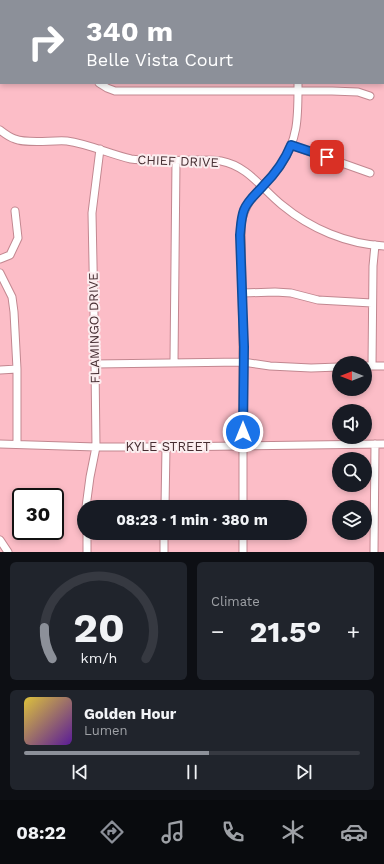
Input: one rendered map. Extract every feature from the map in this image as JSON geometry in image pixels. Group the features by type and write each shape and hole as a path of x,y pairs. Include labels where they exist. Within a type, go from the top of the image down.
{"street":[{"path":"101,84 115,91 298,87 358,92 370,96"},
{"path":"243,500 244,362 240,235 242,216 248,202 254,194 263,187 288,153 297,126 298,87"},
{"name":"CHIEF DRIVE","path":"0,130 17,140 66,141 83,144 131,159 176,161 208,160 234,164 243,169 280,204 304,221 331,234 359,243 384,246"},
{"path":"291,145 370,173"},
{"name":"FLAMINGO DRIVE","path":"87,500 96,447 92,213 100,149"},
{"path":"174,362 176,161"},
{"path":"0,259 10,255 18,238 15,211"},
{"path":"369,356 372,266 375,245"},
{"path":"0,273 12,297 17,369 17,444"},
{"path":"243,293 291,293 318,300 372,303"},
{"path":"95,364 244,362 270,366 332,367"},
{"path":"372,366 384,366"},
{"path":"0,370 17,369"},
{"name":"KYLE STREET","path":"0,444 96,447 384,444"},
{"path":"374,552 376,444"},
{"path":"165,500 166,447"},
{"path":"0,540 8,552"},
{"path":"87,540 87,552"},
{"path":"164,540 164,552"},
{"path":"243,540 243,552"}],"route":[{"path":"243,432 244,347 240,235 244,209 254,194 263,187 279,167 291,145 327,157"}]}
